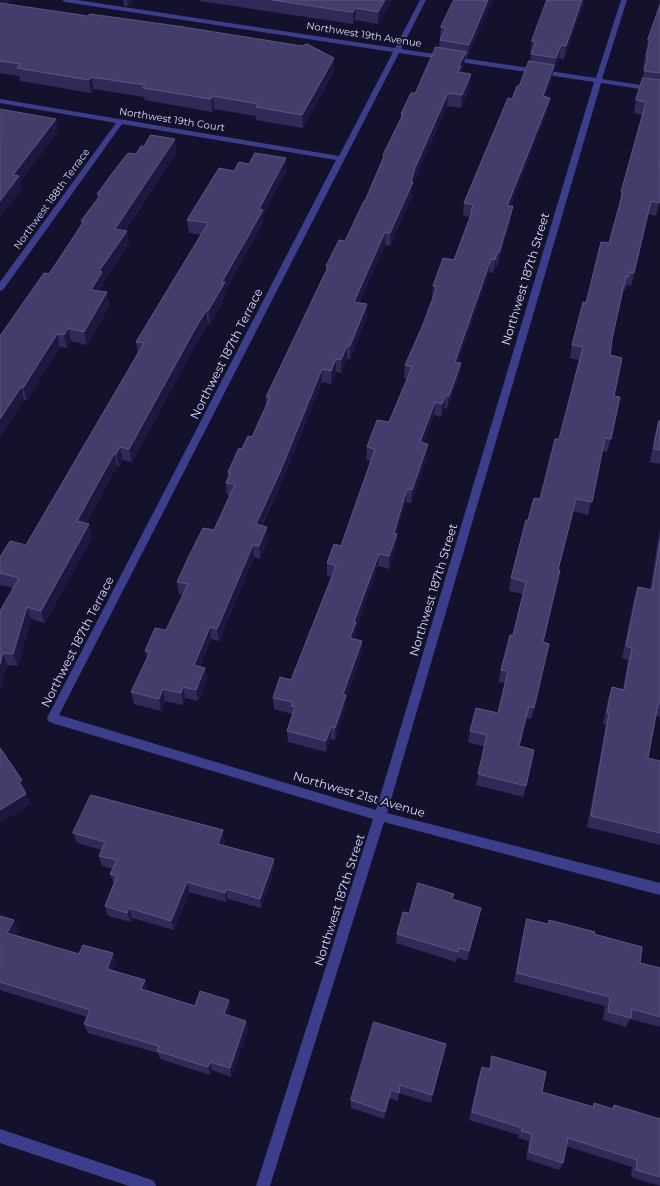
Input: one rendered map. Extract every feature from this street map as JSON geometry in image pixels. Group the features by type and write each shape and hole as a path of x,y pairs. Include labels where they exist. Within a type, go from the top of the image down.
{"street":[{"name":"Northwest 19th Avenue","path":"65,0 660,90"},
{"name":"Northwest 187th Terrace","path":"52,718 423,0"},
{"name":"Northwest 187th Street","path":"263,1186 380,816 598,81 624,0"},
{"name":"Northwest 19th Court","path":"0,101 341,158"},
{"name":"Northwest 188th Terrace","path":"0,288 120,122"},
{"name":"Northwest 21st Avenue","path":"52,718 380,816 660,889"},
{"path":"0,1136 149,1186"}],"building":[{"path":"273,0 385,0 378,12 356,8 353,12"},
{"path":"454,0 488,0 469,45 440,40 446,28 441,27"},
{"path":"547,0 582,0 566,46 561,45 556,58 531,54 536,42 532,41"},
{"path":"0,3 88,16 90,14 177,26 302,46 307,44 334,58 302,115 256,107 258,104 213,96 211,99 143,88 145,85 91,77 89,80 17,68 20,64 0,61"},
{"path":"660,5 660,73 644,71 648,57 646,56 650,41 648,40"},
{"path":"436,47 466,52 459,65 461,66 458,72 471,74 462,95 448,93 415,168 411,182 413,182 390,233 385,232 354,302 367,304 350,346 347,346 341,360 336,359 331,371 322,369 280,472 256,524 267,527 259,546 253,545 217,629 210,627 194,665 205,668 196,690 183,687 181,693 163,689 159,699 131,692 150,652 145,651 155,628 166,630 188,584 177,582 203,528 214,530 235,484 226,483 230,473 228,472 239,448 242,449 248,436 252,437 270,397 266,397 328,267 326,266 339,240 345,241 365,201 384,156 383,155 403,114 401,114 411,93 415,93"},
{"path":"529,61 554,65 543,96 550,98 507,206 513,206 499,253 497,253 495,260 491,259 455,362 461,363 449,396 446,395 442,404 435,402 420,442 428,444 412,490 407,489 394,533 397,534 389,556 379,554 354,622 356,622 350,638 362,641 343,694 346,695 335,728 331,727 326,741 287,731 295,707 291,706 293,702 273,698 280,677 291,680 336,566 327,563 334,544 341,546 375,449 367,447 377,420 389,422 412,367 405,365 422,327 437,287 433,286 443,258 454,260 472,212 473,205 464,203 508,98 512,99"},
{"path":"643,78 660,80 660,200 659,203 651,201 634,273 630,272 628,277 626,276 612,339 610,355 622,358 614,396 620,397 611,439 605,438 592,502 576,499 558,570 560,570 543,642 549,644 534,708 529,706 519,746 534,750 526,786 478,774 487,735 470,731 476,708 498,713 508,671 501,670 510,635 513,635 526,582 511,578 526,520 528,520 534,498 540,499 555,439 559,439 583,347 572,345 583,302 586,303 601,242 609,243 623,192 621,192 646,102 636,100"},
{"path":"0,109 56,119 13,175 19,176 0,201 1,141"},
{"path":"151,135 175,139 115,229 127,231 99,271 102,272 91,290 107,292 84,332 68,328 64,335 57,334 23,388 21,387 0,419 0,336 44,273 49,274 84,221 81,221 100,195 97,194 114,171 128,153 136,154"},
{"path":"255,153 286,158 259,209 263,210 222,282 225,282 208,311 206,311 195,329 129,449 120,447 116,454 114,454 77,521 89,524 41,611 27,607 13,654 3,653 0,664 0,611 19,578 0,573 0,557 10,541 26,545 144,343 136,342 208,223 187,220 219,168 234,171 239,162 249,164"},
{"path":"660,421 660,450 654,449"},
{"path":"660,541 660,704 658,704 648,758 660,761 660,833 591,816 609,713 607,712 612,687 624,690 632,648 626,646 638,587 652,590"},
{"path":"0,748 22,780 19,782 26,794 0,810"},
{"path":"91,795 223,830 218,844 274,859 260,899 226,889 225,893 187,882 171,921 129,908 127,913 105,906 117,876 110,874 117,860 99,856 105,842 73,833"},
{"path":"418,883 454,894 452,899 481,908 469,951 459,948 458,952 397,934 403,912 409,913"},
{"path":"0,916 14,920 7,933 79,954 83,945 113,953 107,969 145,980 141,989 195,1006 200,991 229,1000 224,1014 246,1021 230,1068 210,1062 208,1067 157,1051 159,1046 84,1024 90,1010 0,982"},
{"path":"527,919 548,924 549,920 595,932 594,934 642,947 640,963 660,968 660,1017 632,1009 631,1018 608,1012 610,997 517,973"},
{"path":"374,1022 446,1044 432,1095 400,1085 399,1093 391,1090 385,1112 351,1100"},
{"path":"492,1056 546,1072 542,1092 594,1107 594,1103 613,1109 614,1105 660,1119 660,1177 636,1170 637,1160 568,1138 563,1163 529,1152 532,1134 521,1131 522,1128 472,1112 482,1067 490,1069"}]}
